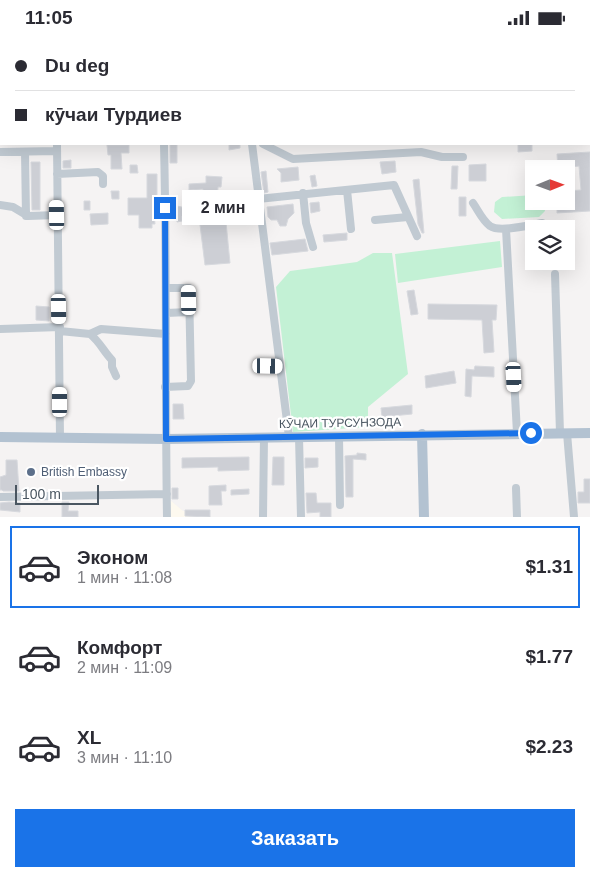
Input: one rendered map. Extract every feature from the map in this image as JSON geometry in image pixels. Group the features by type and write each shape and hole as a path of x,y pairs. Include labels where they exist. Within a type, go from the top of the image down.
{"main road":[{"name":"КӮЧАИ ТУРСУНЗОДА","path":"0,437 166,439 590,433"},
{"path":"422,434 424,517"}],"street":[{"path":"164,145 167,517"},
{"path":"252,145 280,367 294,437 301,517"},
{"path":"265,145 293,159 421,152 442,157 463,157"},
{"path":"0,152 25,152 57,147 60,437"},
{"path":"25,152 26,216"},
{"path":"57,174 98,172 103,176 103,184"},
{"path":"258,199 394,185 417,236"},
{"path":"347,190 351,229"},
{"path":"303,193 306,223 313,247"},
{"path":"472,203 491,227 506,229 525,226"},
{"path":"0,205 10,206 26,216 57,215"},
{"path":"376,220 408,217"},
{"path":"506,229 517,433"},
{"path":"555,274 563,433 574,517"},
{"path":"165,387 190,384 189,288 166,288"},
{"path":"166,313 189,312"},
{"path":"0,329 60,329 90,334 100,343 104,352 112,360 112,367 116,376"},
{"path":"90,334 101,329 166,334"},
{"path":"257,366 280,367"},
{"path":"339,436 340,505"},
{"path":"263,517 264,437"},
{"path":"516,488 517,517"},
{"path":"0,497 167,494"}],"shaded area":[{"path":"170,500 183,511 210,510 210,517 171,517"}],"green space":[{"path":"525,196 525,210 545,211 539,217 502,219 494,212 495,202 502,197"},
{"path":"500,241 502,267 398,283 395,254"},
{"path":"373,253 392,253 408,374 368,407 368,427 293,432 276,287 290,271 357,262"}],"building":[{"path":"107,145 129,145 129,153 121,153 122,169 111,169 111,155 108,155"},
{"path":"170,145 177,145 177,163 170,163"},
{"path":"229,145 240,145 240,148 229,150"},
{"path":"518,145 532,145 532,151 518,152"},
{"path":"590,152 590,211 557,213 557,210 575,210 575,190 581,190 579,166 575,167 575,160 557,160 557,154"},
{"path":"71,160 71,168 63,168 63,161"},
{"path":"395,161 396,172 382,174 380,162"},
{"path":"31,162 40,162 40,210 32,210"},
{"path":"486,164 486,181 469,181 469,165"},
{"path":"130,165 137,165 138,173 130,173"},
{"path":"452,166 458,166 457,189 451,189"},
{"path":"298,167 299,180 281,182 281,173 277,169"},
{"path":"266,171 268,192 264,193 261,172"},
{"path":"147,174 157,174 157,214 154,214 155,224 152,224 152,228 139,228 139,215 128,215 128,198 147,198"},
{"path":"315,175 317,186 312,187 310,176"},
{"path":"206,176 222,177 221,187 218,187 217,203 202,202 203,189 189,190 189,184 206,183"},
{"path":"419,179 424,233 422,233 418,224 413,180"},
{"path":"111,191 119,191 119,199 112,199"},
{"path":"459,197 466,197 466,216 459,216"},
{"path":"84,201 90,201 90,210 84,210"},
{"path":"319,202 320,211 311,213 310,203"},
{"path":"293,204 294,213 288,219 286,226 280,226 277,220 271,220 268,217 267,207"},
{"path":"177,206 200,212 186,213 186,215 182,216 182,221 177,222"},
{"path":"108,213 108,224 91,225 90,214"},
{"path":"226,222 230,263 205,265 200,225"},
{"path":"347,233 347,240 324,242 323,235"},
{"path":"305,239 308,251 272,255 270,243"},
{"path":"414,290 418,314 411,315 407,291"},
{"path":"428,304 497,305 496,320 492,320 494,352 484,353 482,320 428,319"},
{"path":"36,306 49,307 49,321 36,320"},
{"path":"475,366 494,367 494,377 472,376 471,397 465,396 466,369 474,370"},
{"path":"454,371 456,383 426,388 425,376"},
{"path":"173,404 183,404 184,419 173,419"},
{"path":"412,405 412,414 382,417 381,408"},
{"path":"357,453 366,454 366,460 353,459 353,497 346,497 345,456 357,455"},
{"path":"249,457 249,470 218,471 218,467 182,468 182,458"},
{"path":"273,457 284,457 284,485 272,485"},
{"path":"305,458 318,458 318,467 305,468"},
{"path":"6,460 17,460 19,491 0,490 0,477 6,475"},
{"path":"584,479 590,479 590,503 578,503 578,492 584,492"},
{"path":"226,485 226,491 221,491 222,505 209,505 209,486"},
{"path":"172,488 178,488 178,499 172,499"},
{"path":"249,489 249,494 231,495 231,490"},
{"path":"306,493 316,493 317,503 331,503 331,517 320,517 320,512 307,513"},
{"path":"62,502 69,502 68,511 78,511 78,517 62,517"},
{"path":"0,503 20,503 20,512 0,510"},
{"path":"185,510 210,510 210,517 185,516"}],"place":[{"name":"British Embassy","path":"31,472"}],"route":[{"path":"165,208 166,439 531,433"}]}
